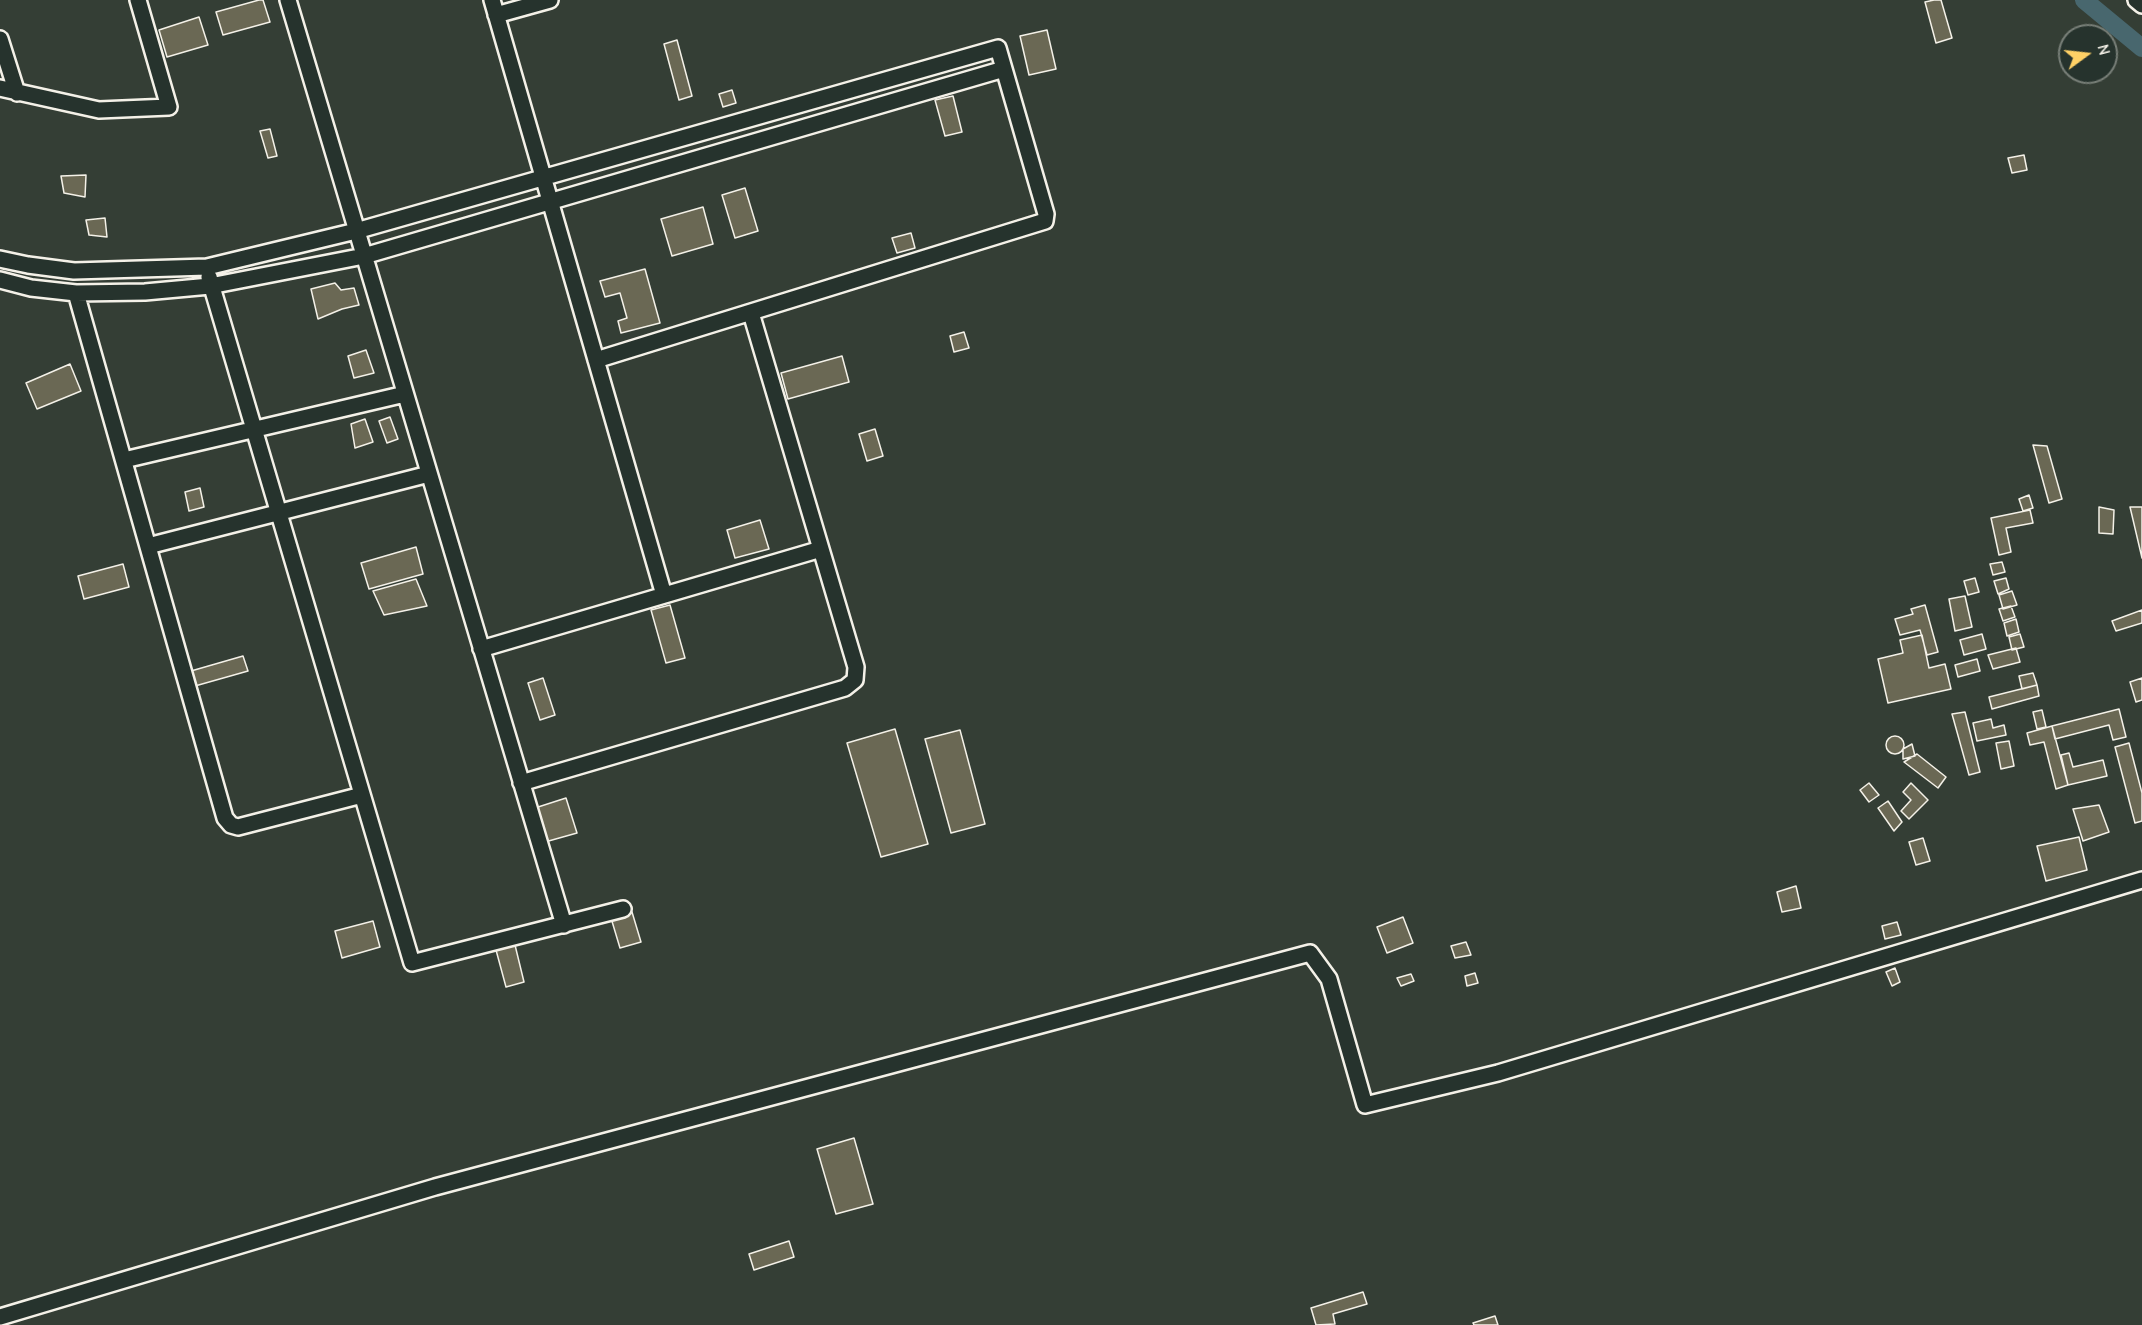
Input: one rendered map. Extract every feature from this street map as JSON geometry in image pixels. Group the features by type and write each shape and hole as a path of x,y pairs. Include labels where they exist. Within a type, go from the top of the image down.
{"street":[{"path":"0,88 99,110 169,106 138,0"},
{"path":"288,0 564,925"},
{"path":"550,0 494,7 664,595"},
{"path":"2136,0 2142,5"},
{"path":"0,39 17,93"},
{"path":"0,259 27,266 74,271 207,267 357,231 998,48 1046,214 1045,221 596,360"},
{"path":"0,280 31,288 76,293 145,292 210,286 364,256 1004,69"},
{"path":"207,267 210,286 412,963 623,909"},
{"path":"76,293 225,818 231,825 238,827 362,795"},
{"path":"521,783 845,688 855,680 856,668 751,313"},
{"path":"124,460 405,394"},
{"path":"148,546 429,474"},
{"path":"481,649 821,549"},
{"path":"0,1317 435,1187 1310,953 1329,979 1365,1105 1498,1073 2142,880"}],"building":[{"path":"263,0 270,22 223,35 216,12"},
{"path":"1941,0 1952,38 1936,43 1925,2"},
{"path":"199,17 208,45 167,57 159,30"},
{"path":"1047,30 1056,69 1029,75 1020,36"},
{"path":"677,40 692,96 679,100 664,44"},
{"path":"732,90 736,103 723,107 719,94"},
{"path":"953,96 962,132 945,136 935,100"},
{"path":"270,129 277,156 268,158 260,131"},
{"path":"2024,155 2027,170 2012,173 2008,158"},
{"path":"86,175 85,197 64,193 61,176"},
{"path":"745,188 758,231 735,238 722,195"},
{"path":"703,207 713,244 672,256 661,219"},
{"path":"105,218 107,237 89,235 86,220"},
{"path":"911,233 915,248 897,253 892,238"},
{"path":"645,269 660,323 621,333 618,321 627,318 620,293 605,297 600,281"},
{"path":"335,283 341,290 354,288 359,305 318,319 311,289"},
{"path":"964,332 969,348 954,352 950,336"},
{"path":"366,350 374,373 354,378 348,356"},
{"path":"842,356 849,382 788,399 781,373"},
{"path":"70,364 81,391 37,409 26,383"},
{"path":"390,417 398,439 387,443 379,421"},
{"path":"365,419 373,442 355,448 351,424"},
{"path":"875,429 883,456 867,461 859,434"},
{"path":"2033,445 2047,446 2062,499 2049,503"},
{"path":"200,488 204,507 189,511 185,492"},
{"path":"2029,495 2033,508 2023,511 2019,499"},
{"path":"2099,507 2114,510 2113,534 2099,533"},
{"path":"2130,507 2142,507 2142,558"},
{"path":"2030,510 2033,523 2006,528 2011,552 1999,555 1991,518"},
{"path":"760,520 769,549 735,558 727,530"},
{"path":"416,547 423,574 369,589 361,563"},
{"path":"2002,562 2005,572 1993,575 1990,564"},
{"path":"123,564 129,587 84,599 78,576"},
{"path":"1975,578 1979,592 1968,595 1964,581"},
{"path":"2006,578 2009,589 1998,594 1994,581"},
{"path":"416,579 427,606 384,615 373,591"},
{"path":"2012,591 2017,605 2003,609 1999,595"},
{"path":"1965,596 1972,627 1955,631 1949,599"},
{"path":"670,605 685,658 666,663 651,610"},
{"path":"1925,605 1938,652 1927,655 1920,630 1900,635 1895,619 1913,614 1911,609"},
{"path":"2011,606 2015,617 2003,621 1999,609"},
{"path":"2142,610 2142,623 2116,631 2112,621"},
{"path":"2016,619 2019,632 2007,636 2004,623"},
{"path":"1982,634 1986,649 1964,655 1960,640"},
{"path":"2020,634 2024,647 2012,650 2009,637"},
{"path":"1922,635 1929,668 1945,664 1951,689 1888,703 1878,659 1903,653 1900,640"},
{"path":"2016,648 2020,662 1993,669 1988,655"},
{"path":"243,656 248,671 195,686 191,671"},
{"path":"1977,659 1980,671 1958,677 1955,665"},
{"path":"2033,673 2037,685 2022,689 2019,676"},
{"path":"543,678 555,715 540,720 528,683"},
{"path":"2142,678 2142,700 2136,702 2130,682"},
{"path":"2037,685 2039,696 1992,709 1989,697"},
{"path":"2119,709 2126,737 2113,740 2109,725 2055,739 2052,726"},
{"path":"2042,710 2046,727 2037,729 2033,712"},
{"path":"1965,712 1980,772 1969,775 1952,714"},
{"path":"1991,719 1993,728 2004,725 2006,735 1977,741 1973,723"},
{"path":"2052,726 2068,785 2056,789 2044,742 2030,745 2027,733"},
{"path":"895,729 928,844 881,857 847,743"},
{"path":"960,730 985,824 951,833 925,739"},
{"path":"1895,736 1901,739 1904,745 1901,751 1895,754 1889,751 1886,745 1889,739"},
{"path":"2009,741 2014,766 2001,769 1996,743"},
{"path":"2129,743 2142,793 2142,821 2135,823 2115,747"},
{"path":"1912,744 1915,756 1903,759 1903,749"},
{"path":"2069,753 2073,767 2103,760 2107,776 2068,785 2061,755"},
{"path":"1917,754 1946,777 1938,788 1904,762"},
{"path":"1869,783 1879,795 1869,802 1860,790"},
{"path":"1911,783 1928,800 1909,819 1901,811 1911,800 1903,792"},
{"path":"566,798 577,833 545,842 535,808"},
{"path":"1888,801 1902,822 1894,831 1878,808"},
{"path":"2099,805 2109,832 2083,841 2073,809"},
{"path":"2079,837 2087,870 2046,881 2037,846"},
{"path":"1923,838 1930,861 1916,865 1909,842"},
{"path":"1796,886 1801,908 1782,912 1777,892"},
{"path":"632,912 641,942 620,948 611,918"},
{"path":"1403,917 1413,943 1387,953 1377,927"},
{"path":"373,921 380,947 342,958 335,931"},
{"path":"1897,922 1901,935 1885,939 1882,926"},
{"path":"1466,942 1471,955 1455,958 1451,946"},
{"path":"515,945 524,982 506,987 496,950"},
{"path":"1895,968 1900,982 1892,986 1886,972"},
{"path":"1475,973 1478,983 1467,986 1465,976"},
{"path":"1411,974 1414,981 1401,986 1397,978"},
{"path":"854,1138 873,1204 836,1214 817,1149"},
{"path":"789,1241 794,1257 754,1270 749,1254"},
{"path":"1363,1292 1367,1304 1333,1314 1335,1324 1316,1325 1311,1308"},
{"path":"1495,1316 1498,1325 1474,1325 1473,1323"}],"waterway":[{"path":"2084,0 2142,48"}]}
